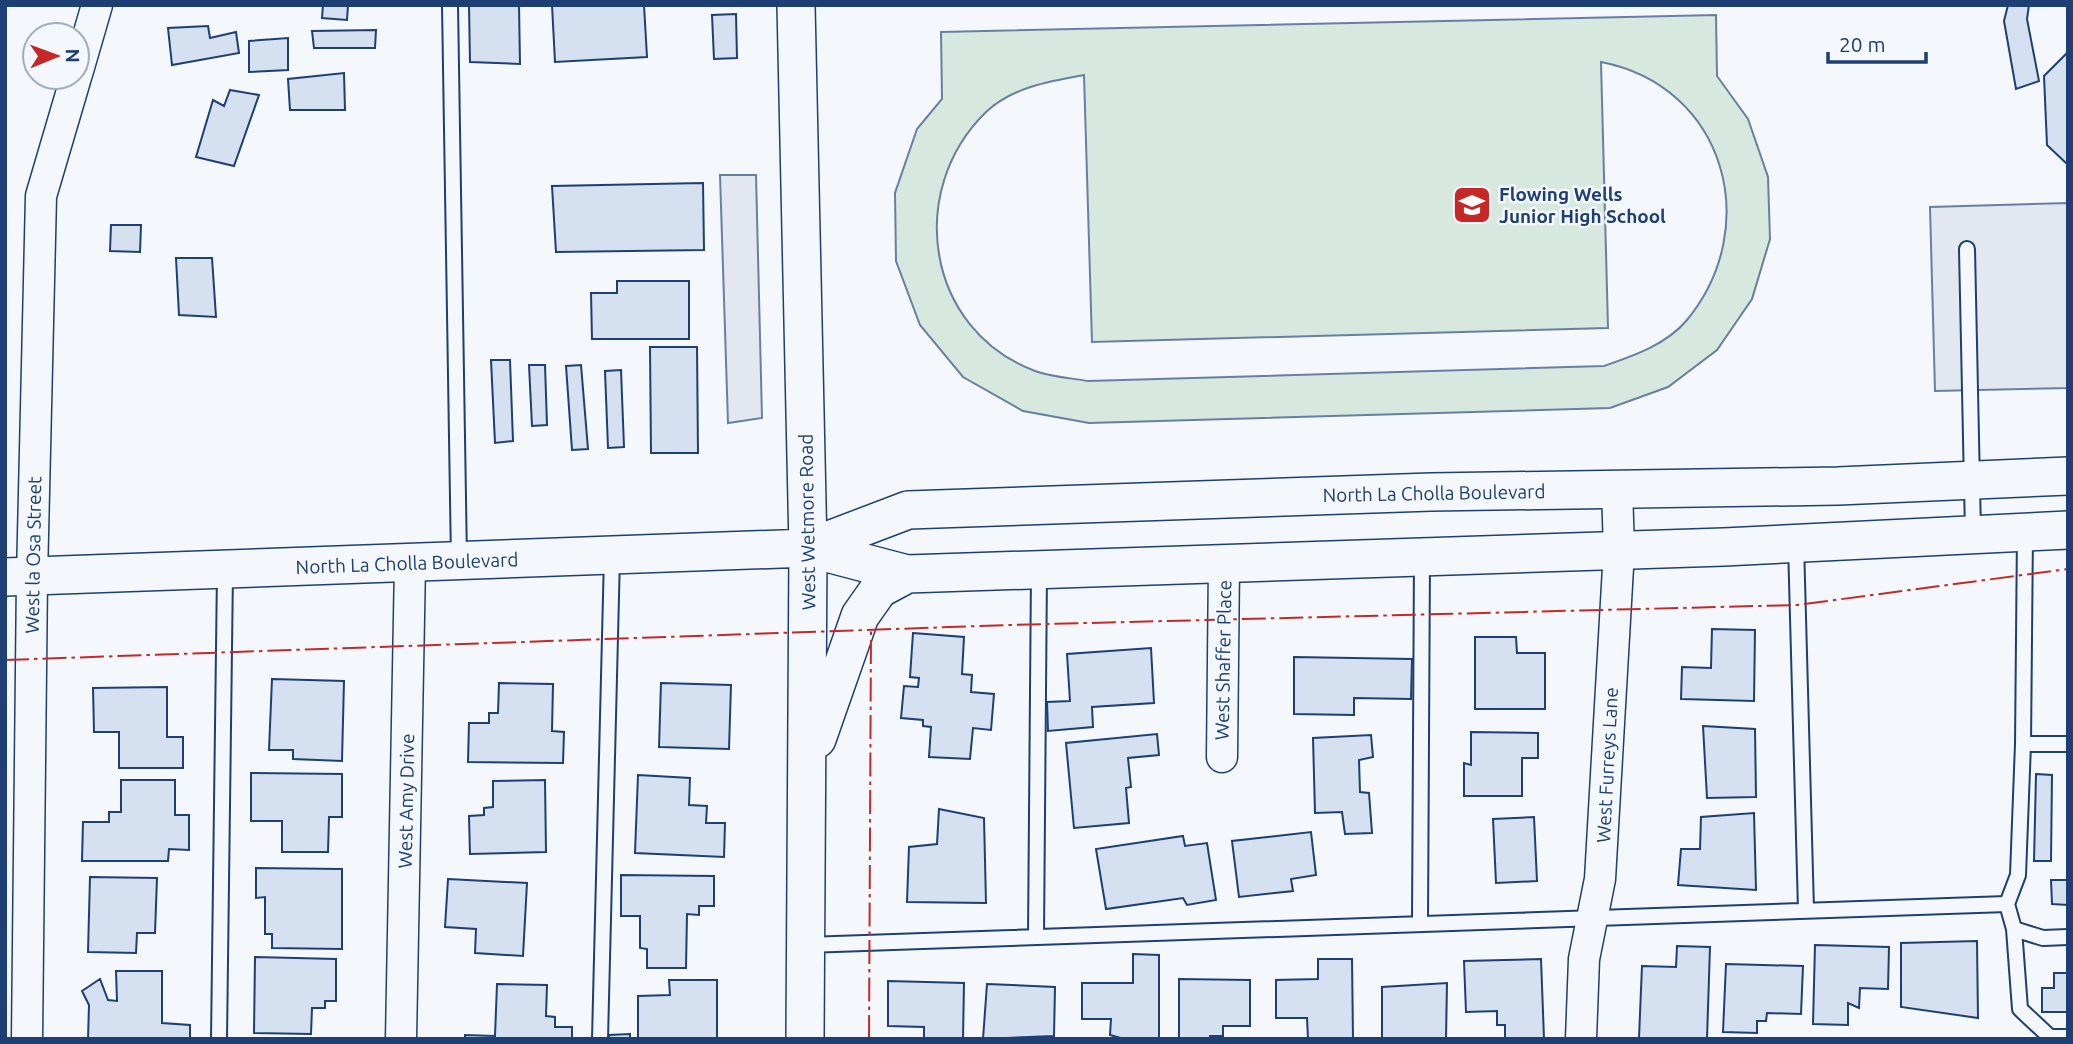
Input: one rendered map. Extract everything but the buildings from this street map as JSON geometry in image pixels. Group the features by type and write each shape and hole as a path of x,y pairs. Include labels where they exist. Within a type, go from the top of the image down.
{"street":[{"name":"West la Osa Street","path":"91,25 97,5"},
{"name":"West Wetmore Road","path":"796,5 808,548 809,763 805,1039"},
{"name":"West la Osa Street","path":"27,1039 19,577 41,196 71,91"},
{"name":"North La Cholla Boulevard","path":"808,548 908,510 1417,492 1838,486 2068,476"},
{"name":"West Furreys Lane","path":"1581,1039 1584,959 1600,879 1619,550 1617,489"},
{"name":"North La Cholla Boulevard","path":"19,577 808,548 907,574 1619,550 1973,532 2068,530"},
{"name":"West Shaffer Place","path":"1222,757 1224,563"},
{"name":"West Amy Drive","path":"401,1039 410,564"},
{"path":"809,763 860,616 879,589 907,574"}],"lane":[{"path":"450,5 459,561"},
{"path":"1967,249 1973,532"},
{"path":"2025,531 2023,744 2018,875 2007,904 2014,929 2020,1009 2050,1037 2068,1037"},
{"path":"1796,543 1806,910"},
{"path":"600,1039 612,555"},
{"path":"1420,922 1422,556"},
{"path":"219,1039 225,569"},
{"path":"1036,936 1039,570"},
{"path":"2023,744 2068,744"},
{"path":"806,945 1593,916 2007,904"},
{"path":"2014,929 2043,938 2068,937"}],"shaded area":[{"path":"1716,15 1717,76 1748,119 1768,177 1770,239 1752,299 1717,350 1668,387 1610,408 1089,423 1023,411 963,377 920,325 896,261 895,193 917,129 942,99 941,32","holes":["1601,62 1643,76 1678,99 1703,129 1719,165 1726,203 1723,243 1710,283 1679,329 1648,349 1604,366 1088,381 1054,376 1035,371 998,351 970,324 950,292 939,256 937,218 944,180 960,144 986,112 997,103 1020,91 1084,75 1092,342 1608,328"]},
{"path":"720,175 756,175 762,418 728,423"},
{"path":"2068,203 2068,388 1935,391 1930,207"}],"power":[{"path":"5,660 1009,625 1797,605 2068,569"},
{"path":"869,1039 871,630"}],"place":[{"name":"Flowing Wells Junior High School","path":"1472,205"}]}
